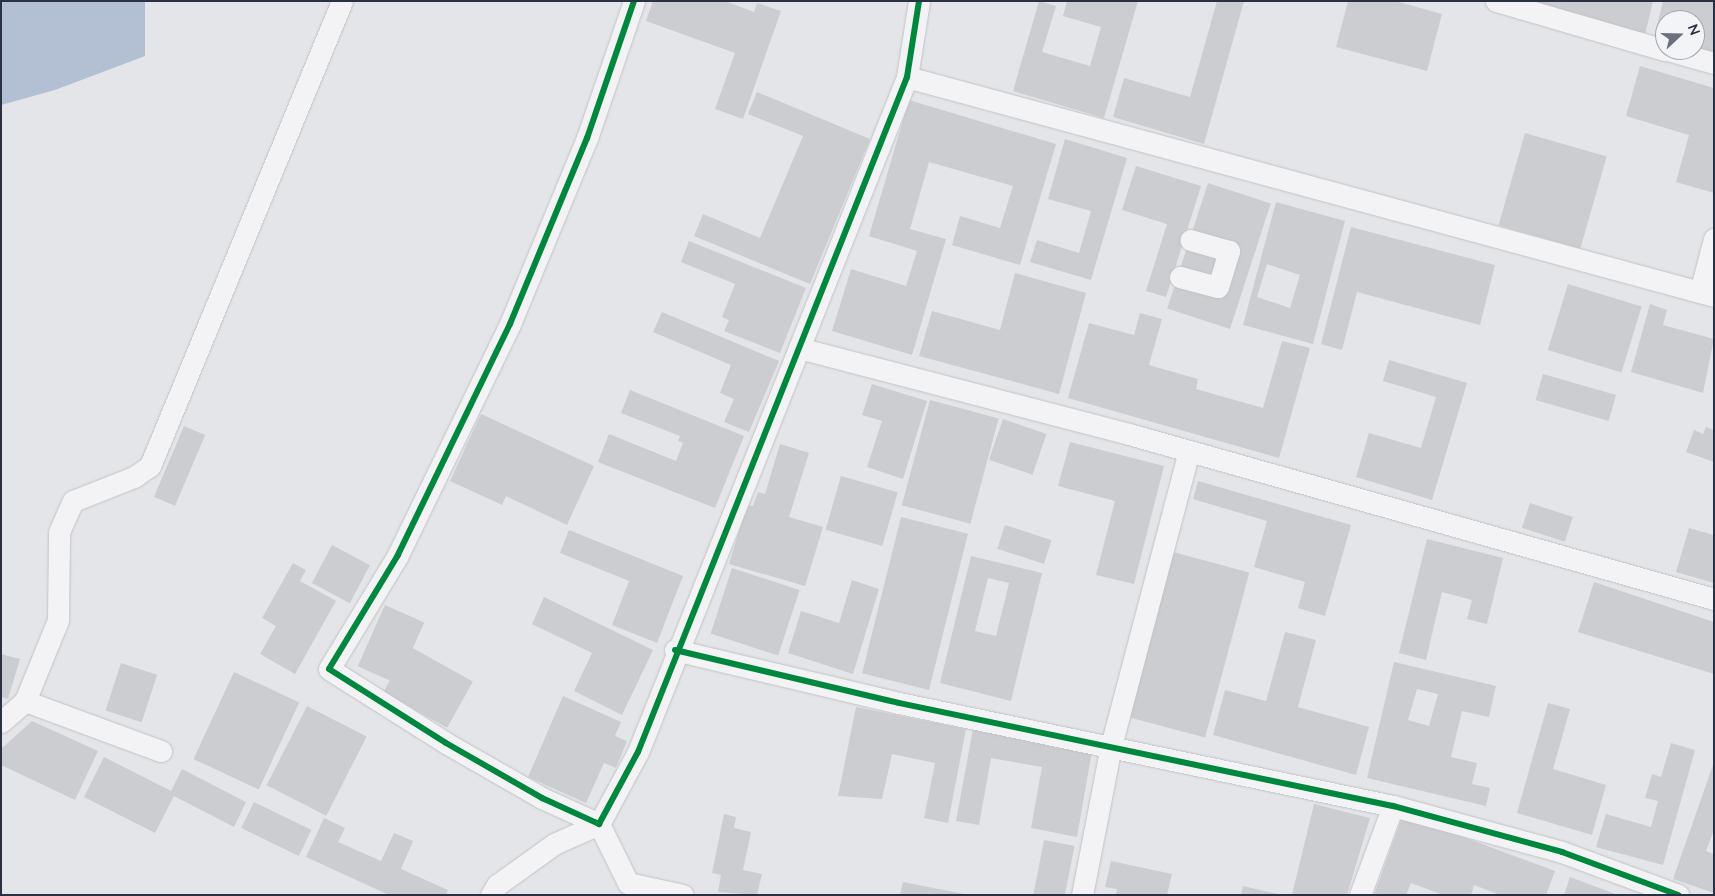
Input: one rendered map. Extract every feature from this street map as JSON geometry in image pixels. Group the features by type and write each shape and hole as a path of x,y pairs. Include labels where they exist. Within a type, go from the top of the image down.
{"street":[{"path":"1,722 25,701 58,620 59,532 73,501 134,477 150,466 342,1"},
{"path":"634,1 587,138 510,324 398,555 329,669 478,762 599,824 628,883 683,895"},
{"path":"1496,1 1655,47"},
{"path":"492,895 497,885 554,844 599,824 638,752 674,650 799,348 907,77 915,2"},
{"path":"1700,60 1714,64"},
{"path":"907,77 1707,294 1714,239"},
{"path":"1180,277 1218,287 1229,251 1191,240"},
{"path":"799,348 1189,451 1714,599"},
{"path":"1082,895 1112,746 1189,451"},
{"path":"674,650 1393,806 1562,852 1678,895"},
{"path":"25,701 161,751"},
{"path":"1360,895 1393,806"}],"water":[{"path":"1,1 145,1 145,56 55,90 1,105"}],"building":[{"path":"653,1 725,1 754,12 757,3 781,11 743,119 715,109 735,53 646,21"},
{"path":"1039,1 1056,6 1042,52 1090,66 1101,27 1063,16 1067,1 1138,1 1104,118 1013,91"},
{"path":"1217,1 1244,1 1204,144 1113,117 1124,78 1190,97"},
{"path":"1348,1 1395,1 1442,14 1427,71 1336,47"},
{"path":"1523,1 1653,1 1645,35"},
{"path":"1663,1 1714,1 1714,53 1705,51 1705,10 1661,10"},
{"path":"1640,66 1714,88 1714,193 1676,182 1689,135 1626,116"},
{"path":"757,92 870,139 810,284 694,236 703,214 760,238 803,136 748,114"},
{"path":"909,100 1056,144 1020,265 952,245 960,216 1000,228 1013,186 929,162 910,229 946,239 912,355 832,331 851,269 906,286 917,251 869,236"},
{"path":"1525,133 1607,156 1580,249 1499,225"},
{"path":"1065,139 1127,158 1091,280 1030,262 1037,240 1079,253 1091,211 1048,199"},
{"path":"1136,166 1201,186 1166,297 1146,291 1167,224 1122,210"},
{"path":"1208,183 1271,203 1230,329 1167,309"},
{"path":"1276,202 1345,221 1313,344 1243,325","holes":["1267,264 1300,275 1290,308 1257,297"]},
{"path":"1351,227 1495,265 1480,325 1357,292 1342,350 1321,344"},
{"path":"689,241 806,288 780,353 724,331 729,320 722,317 735,284 681,262"},
{"path":"1015,273 1086,293 1059,394 919,356 932,311 1000,330"},
{"path":"1568,284 1642,307 1621,372 1548,350"},
{"path":"1650,304 1667,310 1663,325 1714,339 1703,393 1631,372"},
{"path":"662,312 779,361 749,432 724,422 734,399 720,393 731,365 653,332"},
{"path":"1140,313 1162,319 1149,365 1198,379 1196,389 1263,408 1282,341 1310,348 1279,458 1068,398 1089,323 1134,335"},
{"path":"1389,360 1467,383 1432,500 1356,477 1369,433 1421,448 1436,397 1383,381"},
{"path":"1543,374 1616,395 1609,421 1536,400"},
{"path":"872,384 927,401 903,479 867,467 882,421 862,415"},
{"path":"630,390 744,436 715,508 598,462 609,434 676,461 683,443 678,441 680,436 621,413"},
{"path":"930,400 999,418 970,524 902,505"},
{"path":"481,414 594,466 567,525 506,496 502,505 450,481"},
{"path":"1003,419 1046,434 1032,475 989,460"},
{"path":"184,426 205,435 175,506 154,497"},
{"path":"1706,427 1714,430 1714,462 1686,452 1694,430 1703,434"},
{"path":"1070,442 1164,466 1134,584 1096,575 1115,501 1058,486"},
{"path":"780,444 809,453 789,517 823,527 805,586 729,564 747,505 753,506 758,492 765,494"},
{"path":"841,476 898,492 882,546 826,530"},
{"path":"1198,481 1351,525 1325,616 1298,608 1305,582 1254,567 1267,521 1193,499"},
{"path":"1530,503 1573,517 1565,542 1522,528"},
{"path":"901,517 968,534 929,690 862,673"},
{"path":"1005,525 1052,540 1044,564 997,549"},
{"path":"1689,528 1714,535 1714,583 1676,572"},
{"path":"569,530 683,576 657,643 612,625 629,581 560,553"},
{"path":"1427,539 1503,558 1487,624 1467,619 1472,600 1442,592 1426,660 1399,653"},
{"path":"332,545 370,565 350,603 312,583"},
{"path":"1173,552 1249,572 1205,738 1129,717"},
{"path":"971,556 1042,573 1011,701 940,683","holes":["988,578 1009,583 996,636 975,631"]},
{"path":"293,563 306,570 300,581 336,601 295,674 260,654 276,626 262,618"},
{"path":"732,568 800,590 778,656 711,634"},
{"path":"852,580 879,589 853,674 788,653 801,611 839,623"},
{"path":"1594,582 1714,622 1714,674 1578,632"},
{"path":"544,597 653,650 622,715 574,691 592,653 532,624"},
{"path":"385,605 424,622 397,684 358,666"},
{"path":"1285,632 1316,640 1298,707 1369,727 1356,775 1213,735 1225,690 1266,701"},
{"path":"409,646 473,681 447,728 383,692"},
{"path":"1,654 20,659 8,699 1,697"},
{"path":"1394,662 1496,686 1489,717 1462,711 1451,757 1477,763 1472,784 1490,788 1486,806 1367,778","holes":["1417,689 1438,694 1429,726 1408,720"]},
{"path":"121,663 157,675 142,722 106,711"},
{"path":"234,672 299,702 259,789 193,759"},
{"path":"563,696 621,722 615,736 627,741 616,768 604,763 586,803 528,777"},
{"path":"1548,703 1570,709 1553,769 1606,785 1592,835 1517,813"},
{"path":"307,706 367,736 326,816 267,785"},
{"path":"856,707 966,729 948,823 924,818 935,763 892,754 882,799 838,796"},
{"path":"32,721 98,751 75,800 1,765 1,749"},
{"path":"973,729 1092,751 1077,837 1031,828 1042,767 991,758 979,825 956,821"},
{"path":"1671,743 1695,750 1663,865 1596,847 1606,814 1651,827 1658,801 1645,798 1652,774 1661,777"},
{"path":"104,757 171,791 182,769 246,802 234,827 174,796 155,833 84,797"},
{"path":"1714,762 1714,830 1706,851 1714,854 1714,893 1673,879"},
{"path":"254,802 312,830 299,856 241,828"},
{"path":"1314,804 1370,818 1347,895 1292,895"},
{"path":"724,814 736,817 734,828 751,832 743,870 762,874 757,895 718,892 721,875 712,873"},
{"path":"1403,815 1555,871 1546,895 1500,895 1474,885 1471,895 1443,895 1411,883 1406,895 1374,895"},
{"path":"324,818 345,828 338,842 381,861 394,833 413,841 401,869 448,890 446,895 389,895 306,857"},
{"path":"1044,840 1074,846 1065,895 1033,895"},
{"path":"1111,861 1172,874 1167,895 1116,895 1117,889 1105,887"},
{"path":"1570,877 1618,895 1564,895"},
{"path":"903,882 964,894 964,895 900,895"},
{"path":"1243,886 1278,894 1278,895 1241,895"}],"cycle path":[{"path":"634,1 587,138 510,324 398,555 329,669 446,743 542,798 599,824 638,752 907,77 919,1"},
{"path":"675,650 899,703 1393,806 1562,852 1678,895"}]}
